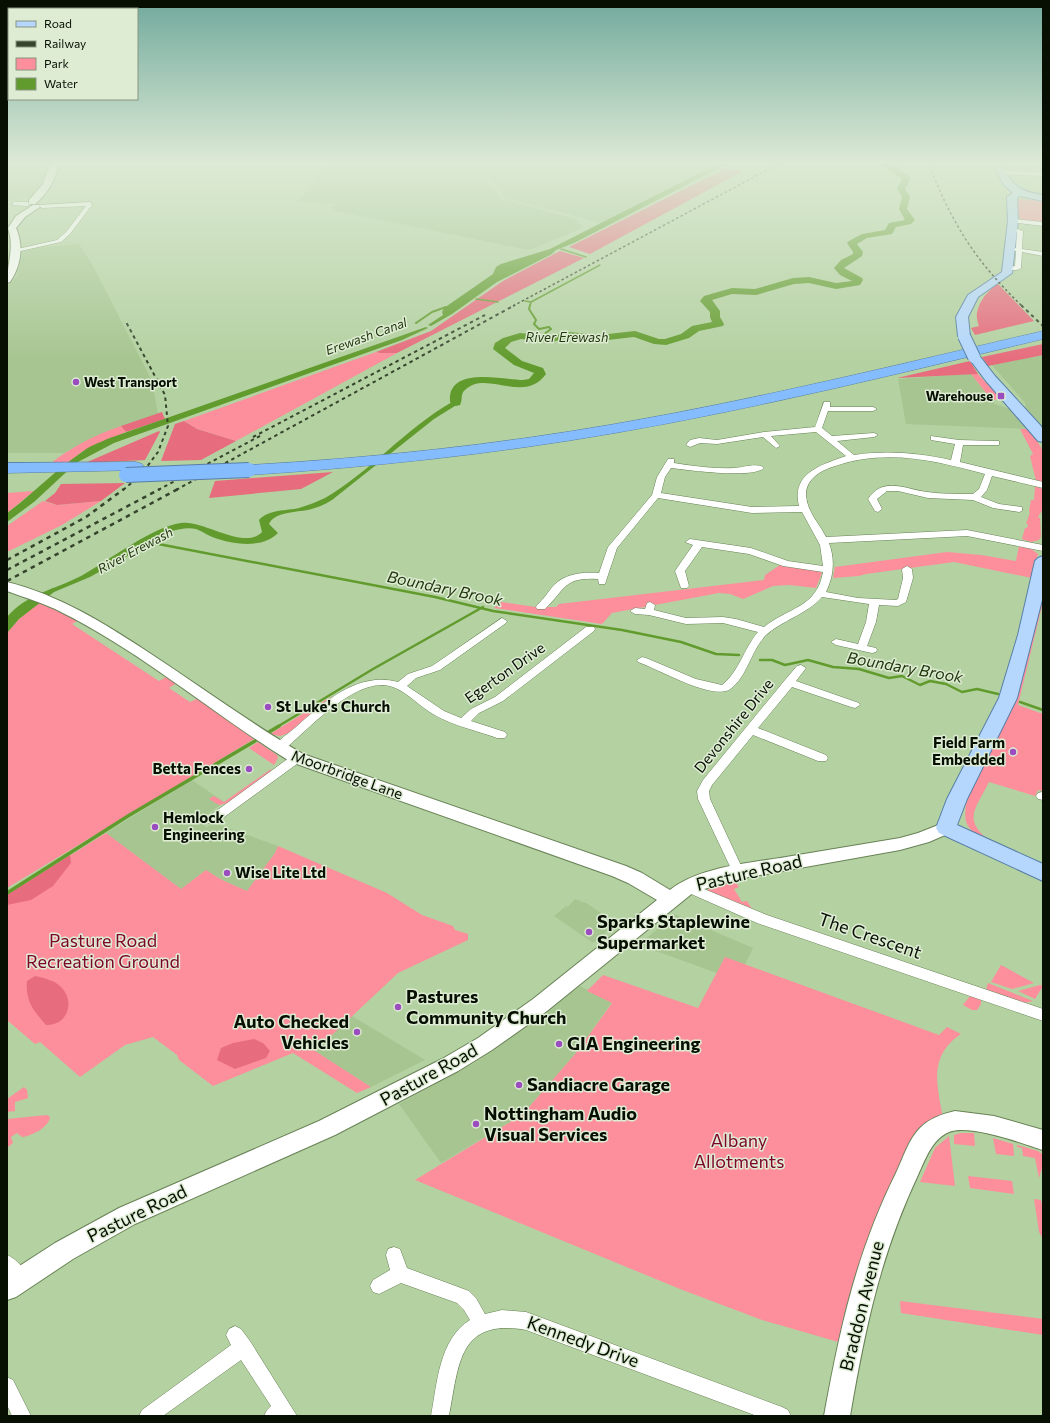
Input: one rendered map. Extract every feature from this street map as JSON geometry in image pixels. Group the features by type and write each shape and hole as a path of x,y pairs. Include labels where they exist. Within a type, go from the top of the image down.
{"highway":[{"path":"435,450 680,408 1043,327"},
{"path":"7,477 33,473 254,466 544,440 686,416 1043,335"},
{"path":"7,468 33,473"}],"main road":[{"path":"1012,228 1015,250 1008,266 1007,273 973,295 962,316 964,336 974,357 993,383 1042,437"},
{"path":"1042,570 1008,698 957,799 946,828 1043,874"}],"street":[{"path":"7,280 13,269 16,248 15,235 12,228"},
{"path":"16,248 51,244 61,240 70,228"},
{"path":"1015,250 1043,254"},
{"path":"818,428 826,406 847,410 873,409"},
{"path":"690,446 698,437 717,442 764,434 818,428 852,457"},
{"path":"764,434 776,446"},
{"path":"831,438 874,435"},
{"path":"934,438 960,442 997,441 1004,448"},
{"path":"955,464 960,442"},
{"path":"642,660 658,660 686,678 722,692 731,683 757,639 765,631 808,606 820,594 825,584 828,570 823,540 804,509 802,494 808,479 816,471 827,466 852,457 900,455 955,464 1043,485"},
{"path":"548,604 560,585 575,576 603,579 607,561 613,547 656,495 661,477 670,463 700,469 735,473 760,468"},
{"path":"975,497 981,493 989,473"},
{"path":"878,509 872,499 875,495 884,489 904,489 933,496 975,497 984,502 1014,511"},
{"path":"656,495 752,510 804,509"},
{"path":"823,540 890,538 929,534 967,533 1043,548"},
{"path":"890,538 896,548"},
{"path":"686,582 680,571 695,543 751,551 776,563 828,570"},
{"path":"820,594 874,603 898,603 903,600 908,578 907,569"},
{"name":"Moorbridge Lane","path":"7,586 76,614 117,637 279,748 297,758 619,871 635,878 670,900"},
{"path":"862,646 871,622 874,603"},
{"path":"635,611 650,609 686,620 723,620 765,631"},
{"path":"400,686 412,676 436,668 494,623"},
{"name":"Egerton Drive","path":"463,723 474,711 499,698 583,631"},
{"path":"836,642 862,646 872,650"},
{"name":"Devonshire Drive","path":"738,872 704,799 703,791 707,783 801,668"},
{"path":"789,682 855,705"},
{"path":"279,748 312,718 354,689 379,683 391,683 400,686 437,713 463,723 496,731"},
{"path":"751,730 822,758"},
{"path":"212,820 297,758"},
{"name":"Pasture Road","path":"14,1283 64,1251 127,1216 334,1125 485,1044 540,1005 688,887 707,879 738,872 900,844 923,838 946,828"},
{"name":"The Crescent","path":"688,887 762,919 1043,1014"},
{"name":"Braddon Avenue","path":"837,1416 854,1324 871,1260 880,1234 924,1141 933,1130 945,1123 955,1121 970,1122 1043,1140"},
{"path":"394,1255 400,1274"},
{"path":"7,1263 14,1283"},
{"path":"379,1286 400,1274 463,1297 470,1304 481,1323"},
{"name":"Kennedy Drive","path":"440,1416 451,1359 464,1338 481,1323 489,1319 501,1317 526,1321 782,1416"},
{"path":"148,1416 240,1341 281,1413"},
{"path":"7,1386 22,1416"}],"shaded area":[{"path":"422,228 580,228 529,250"},
{"path":"606,228 637,228 590,254 569,247"},
{"path":"79,244 92,264 152,381 158,414 108,431 64,453 7,453 7,287 17,276 23,252 35,248"},
{"path":"560,251 584,258 397,353 376,352 431,331 503,281"},
{"path":"998,284 1034,321 975,335 971,328 979,326 977,315 980,304 987,293"},
{"path":"1043,344 1043,355 988,366 982,357"},
{"path":"1043,355 1043,430 1024,409 1026,404 992,365"},
{"path":"970,361 978,374 897,378"},
{"path":"971,374 995,404 1013,410 1030,429 906,424 898,379"},
{"path":"162,412 165,419 126,432 121,426"},
{"path":"184,421 197,429 236,441 201,460 161,461 175,424"},
{"path":"159,431 160,432 145,460 85,463"},
{"path":"333,472 301,489 209,498 215,481"},
{"path":"125,483 101,501 57,505 45,501 55,493 61,484"},
{"path":"192,780 224,802 201,819 200,823 207,827 214,823 278,846 275,853 247,891 222,880 206,870 181,889 106,833"},
{"path":"70,855 71,863 53,886 31,900 7,905 7,895"},
{"path":"575,899 588,904 616,924 593,943 554,916 566,906 568,907"},
{"path":"674,914 753,948 745,965 725,957 717,973 639,945"},
{"path":"35,976 55,983 66,993 68,999 67,1012 59,1022 46,1025 31,1005 27,994 27,981"},
{"path":"580,986 612,1002 576,1053 522,1115 441,1163 399,1104 474,1063"},
{"path":"352,1016 425,1060 371,1087 315,1051"},
{"path":"254,1039 263,1043 270,1051 266,1058 235,1069 217,1060 221,1048 233,1043"}],"green space":[{"path":"376,352 397,353 236,441 197,429 184,421"},
{"path":"971,374 978,374 1001,399 992,400"},
{"path":"121,426 126,432 83,451 66,464 50,464 66,452 84,442"},
{"path":"1020,429 1030,429 1043,451 1043,481 1036,481 1030,456 1033,454"},
{"path":"1035,486 1043,489 1043,509 1038,517 1040,518 1041,536 1039,540 1031,542 1022,539 1025,528 1027,528 1028,524 1026,524 1030,512 1031,500 1034,500"},
{"path":"34,491 7,513 7,493"},
{"path":"43,501 57,505 101,501 62,525 7,552 7,526"},
{"path":"1019,546 1030,548 1038,554 1032,578 954,562 859,576 833,578 835,567 947,552 981,555 1016,561"},
{"path":"780,565 818,571 822,573 816,588 789,585 773,586 743,599 730,594 719,593 612,613 602,624 494,608 501,602 536,607 556,607 559,604 764,580 765,575"},
{"path":"1043,588 1043,602 1018,705 1043,714 1043,791 1038,790 1035,796 989,782 976,806 974,819 976,826 989,841 980,837 969,828 966,823 965,810 968,793"},
{"path":"39,603 79,620 72,624 165,685 159,681 168,676 177,683 169,688 190,702 199,698 254,739 7,888 7,633 19,619"},
{"path":"332,696 289,733 280,736 270,734"},
{"path":"258,742 277,755 278,758 274,765 249,748"},
{"path":"271,769 272,772 228,803 219,805 209,799 214,796 224,802"},
{"name":"Pasture Road Recreation Ground","path":"106,833 181,889 206,870 222,880 247,891 275,853 278,846 387,893 422,915 453,926 455,930 468,934 468,940 398,973 315,1051 371,1087 357,1093 293,1053 213,1086 179,1060 177,1055 153,1037 125,1045 80,1077 40,1042 35,1044 7,1020 7,895"},
{"path":"733,879 739,887 734,889 742,902 747,901 752,909 708,891 708,887"},
{"name":"Albany Allotments","path":"725,957 939,1035 947,1027 961,1034 943,1052 939,1062 937,1083 943,1118 842,1343 762,1320 680,1289 415,1180 522,1115 576,1053 612,1003 587,991 603,975 698,1008"},
{"path":"1001,965 1034,983 1012,989 991,982"},
{"path":"988,983 1033,1001 1024,1003 986,989"},
{"path":"1040,985 1043,986 1035,999 1018,991"},
{"path":"970,996 981,1000 981,1004 977,1010 972,1010 963,1005"},
{"path":"24,1087 27,1090 28,1098 15,1102 15,1111 7,1112 7,1099"},
{"path":"47,1115 50,1117 47,1124 35,1133 26,1136 22,1137 17,1133 11,1137 13,1143 7,1148 7,1119"},
{"path":"961,1133 974,1133 975,1146 954,1144 954,1135"},
{"path":"949,1136 955,1186 920,1182 935,1148"},
{"path":"993,1138 1013,1144 1014,1156 996,1154"},
{"path":"1017,1145 1038,1151 1043,1155 1043,1165 1039,1178 1035,1158 1023,1156 1022,1148 1017,1147"},
{"path":"968,1176 1012,1181 1014,1194 970,1188"},
{"path":"1034,1199 1041,1200 1043,1210 1043,1239 1039,1232"},
{"path":"900,1301 1043,1319 1043,1335 901,1313"}],"water":[{"path":"590,228 602,228 574,243 556,250 552,254 497,282 452,314 431,326 428,325 443,315 442,312 444,308 493,274 496,267 501,264 550,249"},
{"path":"426,327 428,328 402,340 114,443 76,463 34,502 7,522 7,513 63,466 94,445 107,439"},
{"path":"461,383 469,384 460,394 458,404 434,419 332,500 308,510 286,513 276,517 269,524 278,533 272,538 257,543 241,544 215,538 193,528 184,528 172,531 90,577 54,592 19,619 7,633 7,617 23,603 32,597 81,576 130,545 157,531 181,523 190,523 234,536 245,538 254,537 262,532 259,520 263,516 273,512 299,508 325,498 357,476 419,425 452,402 451,391"}],"waterway":[{"name":"River Erewash","path":"456,402 458,391 469,382 490,380 513,384 524,384 533,381 540,374 539,370 518,363 499,349 499,345 507,340 520,336 551,339 569,335 599,338 635,334 658,342 666,342 685,336 696,328 719,324 715,317 715,311 705,301 708,298 732,291 756,292 793,281 809,280 836,286 856,283 858,280 844,273 839,268 844,262 857,256 858,252 852,243 865,236 889,232 891,228"},
{"path":"561,249 586,257"},
{"path":"531,302 600,265"},
{"path":"476,299 498,302"},
{"path":"525,301 531,302"},
{"path":"530,306 531,302"},
{"path":"530,305 529,309 536,320 534,324 539,329 549,327 551,329 539,338"},
{"path":"416,323 432,312 446,307"},
{"name":"Boundary Brook","path":"148,542 435,597 481,608"},
{"path":"277,727 373,669 481,608"},
{"name":"Boundary Brook","path":"481,608 622,630 681,642 716,654 739,655"},
{"name":"Boundary Brook","path":"760,660 772,660 785,665 808,660 833,667 859,669 889,678 902,676 920,685 930,681 946,684 962,692 977,689 998,694"},
{"name":"Boundary Brook","path":"1020,702 1043,710"},
{"path":"269,732 279,726"},
{"path":"7,893 128,816 255,741"}],"railway":[{"path":"513,306 658,228"},
{"path":"959,228 994,277 1021,305"},
{"path":"176,490 515,305"},
{"path":"1021,305 1043,326"},
{"path":"253,437 485,315"},
{"path":"123,490 140,476 158,452 168,426 165,395 125,320"},
{"path":"158,490 260,436"},
{"path":"7,560 86,517 124,489"},
{"path":"7,570 160,489"},
{"path":"7,581 178,489"}],"place":[{"name":"West Transport","path":"76,382"},
{"name":"Warehouse","path":"1001,396"},
{"name":"St Luke's Church","path":"268,707"},
{"name":"Field Farm Embedded","path":"1013,752"},
{"name":"Betta Fences","path":"249,769"},
{"name":"Hemlock Engineering","path":"155,827"},
{"name":"Wise Lite Ltd","path":"227,873"},
{"name":"Sparks Staplewine Supermarket","path":"589,932"},
{"name":"Pastures Community Church","path":"398,1007"},
{"name":"Auto Checked Vehicles","path":"357,1032"},
{"name":"GIA Engineering","path":"559,1044"},
{"name":"Sandiacre Garage","path":"519,1085"},
{"name":"Nottingham Audio Visual Services","path":"476,1124"}],"water label":[{"name":"Erewash Canal","path":"366,336"}]}
